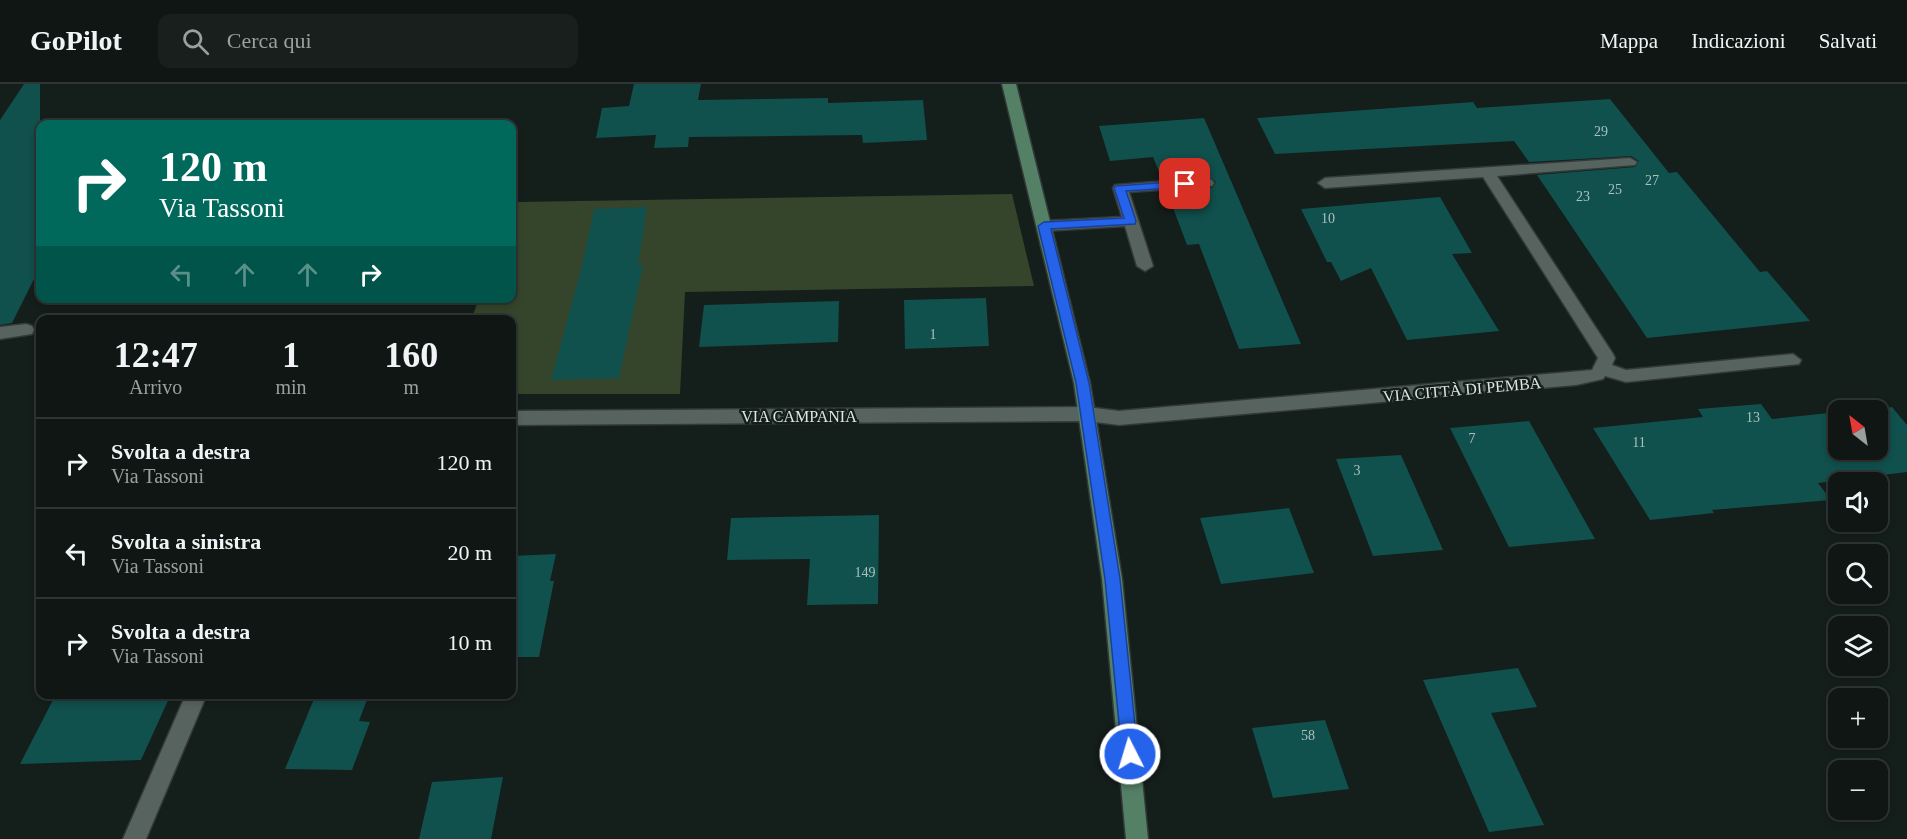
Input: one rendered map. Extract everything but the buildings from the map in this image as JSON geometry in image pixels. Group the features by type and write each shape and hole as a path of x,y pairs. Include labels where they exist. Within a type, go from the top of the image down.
{"street":[{"path":"1009,84 1021,141 1082,383 1112,579 1137,839"},
{"path":"1325,183 1630,162"},
{"path":"1487,171 1607,358 1602,368 1626,376 1793,360"},
{"path":"1145,266 1120,188 1207,183"},
{"path":"1044,226 1131,221"},
{"path":"0,333 26,330"},
{"name":"VIA CITTÀ DI PEMBA","path":"1087,414 1119,418 1576,380 1597,375 1602,368"},
{"name":"VIA CAMPANIA","path":"516,418 1087,414"},
{"path":"134,839 195,699"}],"green space":[{"path":"1012,194 1034,286 685,292 680,394 516,394 516,315 473,315 477,303 516,303 517,202"}],"route":[{"path":"1130,754 1112,579 1082,383 1044,226 1131,221 1120,188 1185,184"}]}
